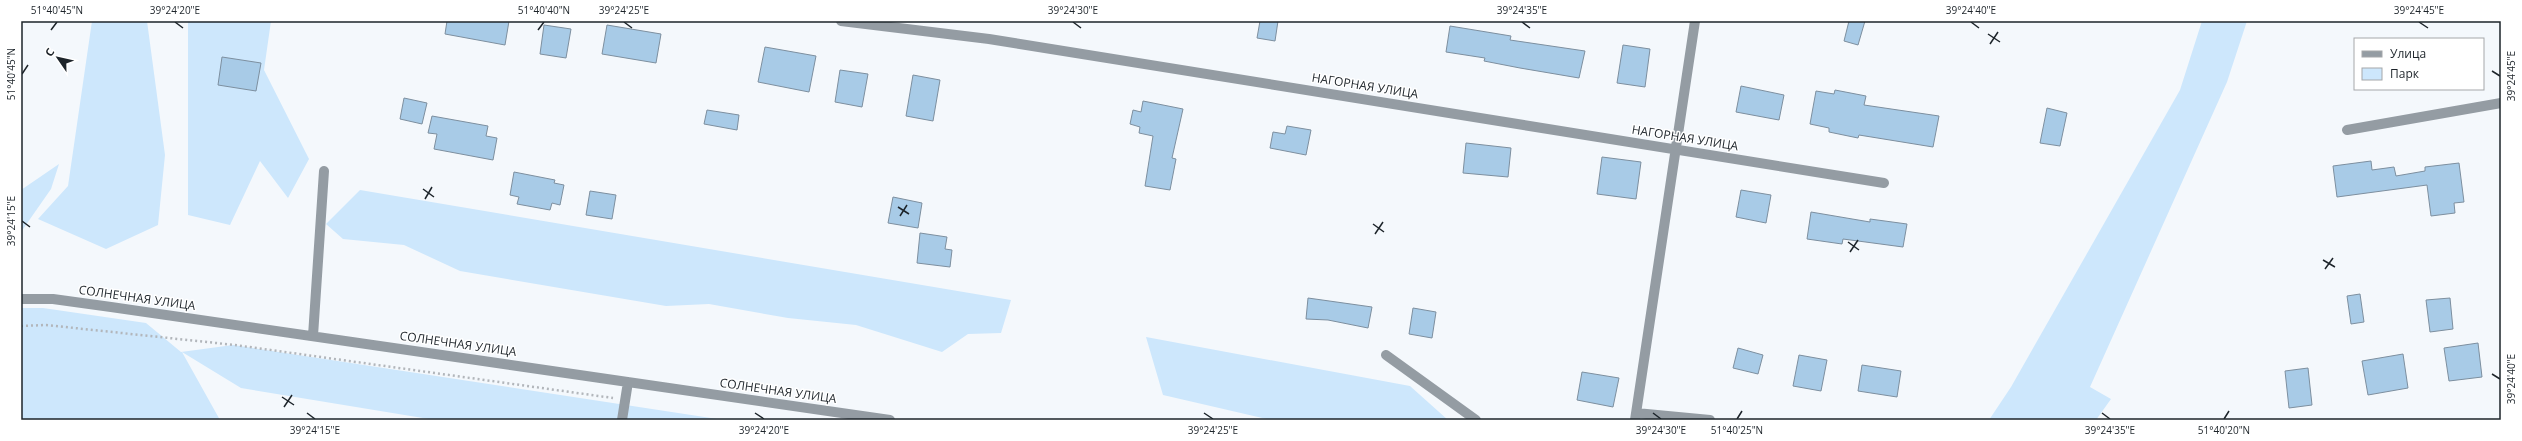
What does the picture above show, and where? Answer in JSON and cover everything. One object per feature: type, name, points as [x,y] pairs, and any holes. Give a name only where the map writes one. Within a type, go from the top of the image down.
[{"type":"street","name":"НАГОРНАЯ УЛИЦА","points":[[841,21],[997,40],[1884,183]]},
{"type":"street","points":[[1695,21],[1635,416],[1710,420]]},
{"type":"street","points":[[2347,130],[2501,103]]},
{"type":"street","points":[[313,336],[324,171]]},
{"type":"street","name":"СОЛНЕЧНАЯ УЛИЦА","points":[[21,299],[53,299],[890,420]]},
{"type":"street","points":[[1386,355],[1476,420]]},
{"type":"street","points":[[622,420],[628,382]]},
{"type":"path","points":[[21,326],[46,325],[235,346],[625,399]]},
{"type":"green space","points":[[92,21],[147,21],[165,155],[158,225],[106,249],[38,219],[68,186]]},
{"type":"green space","points":[[188,21],[271,21],[264,70],[309,159],[288,198],[260,161],[230,225],[188,215]]},
{"type":"green space","points":[[2202,21],[2247,21],[2227,82],[2090,387],[2111,399],[2096,420],[1989,420],[2011,387],[2180,90]]},
{"type":"green space","points":[[59,164],[51,189],[21,232],[21,190]]},
{"type":"green space","points":[[360,190],[1011,300],[1001,333],[968,334],[942,352],[856,325],[788,318],[709,304],[666,306],[460,271],[404,245],[343,239],[326,224]]},
{"type":"green space","points":[[21,308],[43,308],[146,323],[181,352],[233,345],[724,420],[435,420],[241,388],[182,352],[220,420],[21,420]]},
{"type":"green space","points":[[1146,337],[1410,386],[1448,420],[1271,420],[1163,395]]},
{"type":"building","points":[[447,21],[509,21],[505,45],[445,34]]},
{"type":"building","points":[[1260,21],[1278,21],[1275,41],[1257,38]]},
{"type":"building","points":[[1849,21],[1865,21],[1858,45],[1844,41]]},
{"type":"building","points":[[544,25],[571,29],[566,58],[540,54]]},
{"type":"building","points":[[607,25],[661,34],[656,63],[602,54]]},
{"type":"building","points":[[1450,26],[1511,36],[1510,40],[1585,51],[1579,78],[1484,61],[1485,58],[1446,52]]},
{"type":"building","points":[[1623,45],[1650,49],[1645,87],[1617,83]]},
{"type":"building","points":[[765,47],[816,56],[809,92],[758,82]]},
{"type":"building","points":[[222,57],[261,63],[256,91],[218,85]]},
{"type":"building","points":[[840,70],[868,74],[862,107],[835,102]]},
{"type":"building","points":[[913,75],[940,80],[933,121],[906,116]]},
{"type":"building","points":[[1741,86],[1784,95],[1779,120],[1736,112]]},
{"type":"building","points":[[1835,90],[1866,96],[1864,105],[1939,116],[1933,147],[1859,135],[1858,138],[1829,132],[1829,128],[1810,124],[1816,91],[1834,94]]},
{"type":"building","points":[[404,98],[427,103],[422,124],[400,119]]},
{"type":"building","points":[[1143,101],[1183,109],[1172,158],[1176,159],[1170,190],[1145,186],[1153,136],[1139,133],[1140,127],[1130,124],[1133,110],[1141,112]]},
{"type":"building","points":[[2047,108],[2067,113],[2060,146],[2040,143]]},
{"type":"building","points":[[707,110],[739,115],[737,130],[704,124]]},
{"type":"building","points":[[432,116],[488,126],[486,136],[497,138],[493,160],[434,149],[437,134],[428,133]]},
{"type":"building","points":[[1287,126],[1311,130],[1306,155],[1270,148],[1273,132],[1285,134]]},
{"type":"building","points":[[1466,143],[1511,148],[1508,177],[1463,173]]},
{"type":"building","points":[[1602,157],[1641,162],[1636,199],[1597,194]]},
{"type":"building","points":[[2371,161],[2372,170],[2394,167],[2396,176],[2425,171],[2425,167],[2459,163],[2464,202],[2454,203],[2455,213],[2431,216],[2427,185],[2337,197],[2333,166]]},
{"type":"building","points":[[514,172],[555,180],[554,183],[564,185],[560,205],[552,203],[550,210],[517,204],[519,197],[510,195]]},
{"type":"building","points":[[1741,190],[1771,195],[1766,223],[1736,217]]},
{"type":"building","points":[[590,191],[616,195],[612,219],[586,215]]},
{"type":"building","points":[[893,197],[922,203],[918,228],[888,223]]},
{"type":"building","points":[[1811,212],[1870,222],[1870,219],[1907,224],[1903,247],[1843,239],[1842,244],[1807,239]]},
{"type":"building","points":[[920,233],[947,237],[945,249],[952,250],[950,267],[917,263]]},
{"type":"building","points":[[2360,294],[2364,322],[2351,324],[2347,296]]},
{"type":"building","points":[[1308,298],[1372,307],[1368,328],[1328,320],[1306,319]]},
{"type":"building","points":[[2450,298],[2453,329],[2430,332],[2426,300]]},
{"type":"building","points":[[1413,308],[1436,312],[1432,338],[1409,334]]},
{"type":"building","points":[[2478,343],[2482,377],[2449,381],[2444,348]]},
{"type":"building","points":[[1738,348],[1763,355],[1758,374],[1733,368]]},
{"type":"building","points":[[2403,354],[2408,388],[2368,395],[2362,361]]},
{"type":"building","points":[[1799,355],[1827,360],[1821,391],[1793,386]]},
{"type":"building","points":[[1862,365],[1901,371],[1897,397],[1858,391]]},
{"type":"building","points":[[2308,368],[2312,405],[2289,408],[2285,371]]},
{"type":"building","points":[[1582,372],[1619,378],[1613,407],[1577,400]]}]
